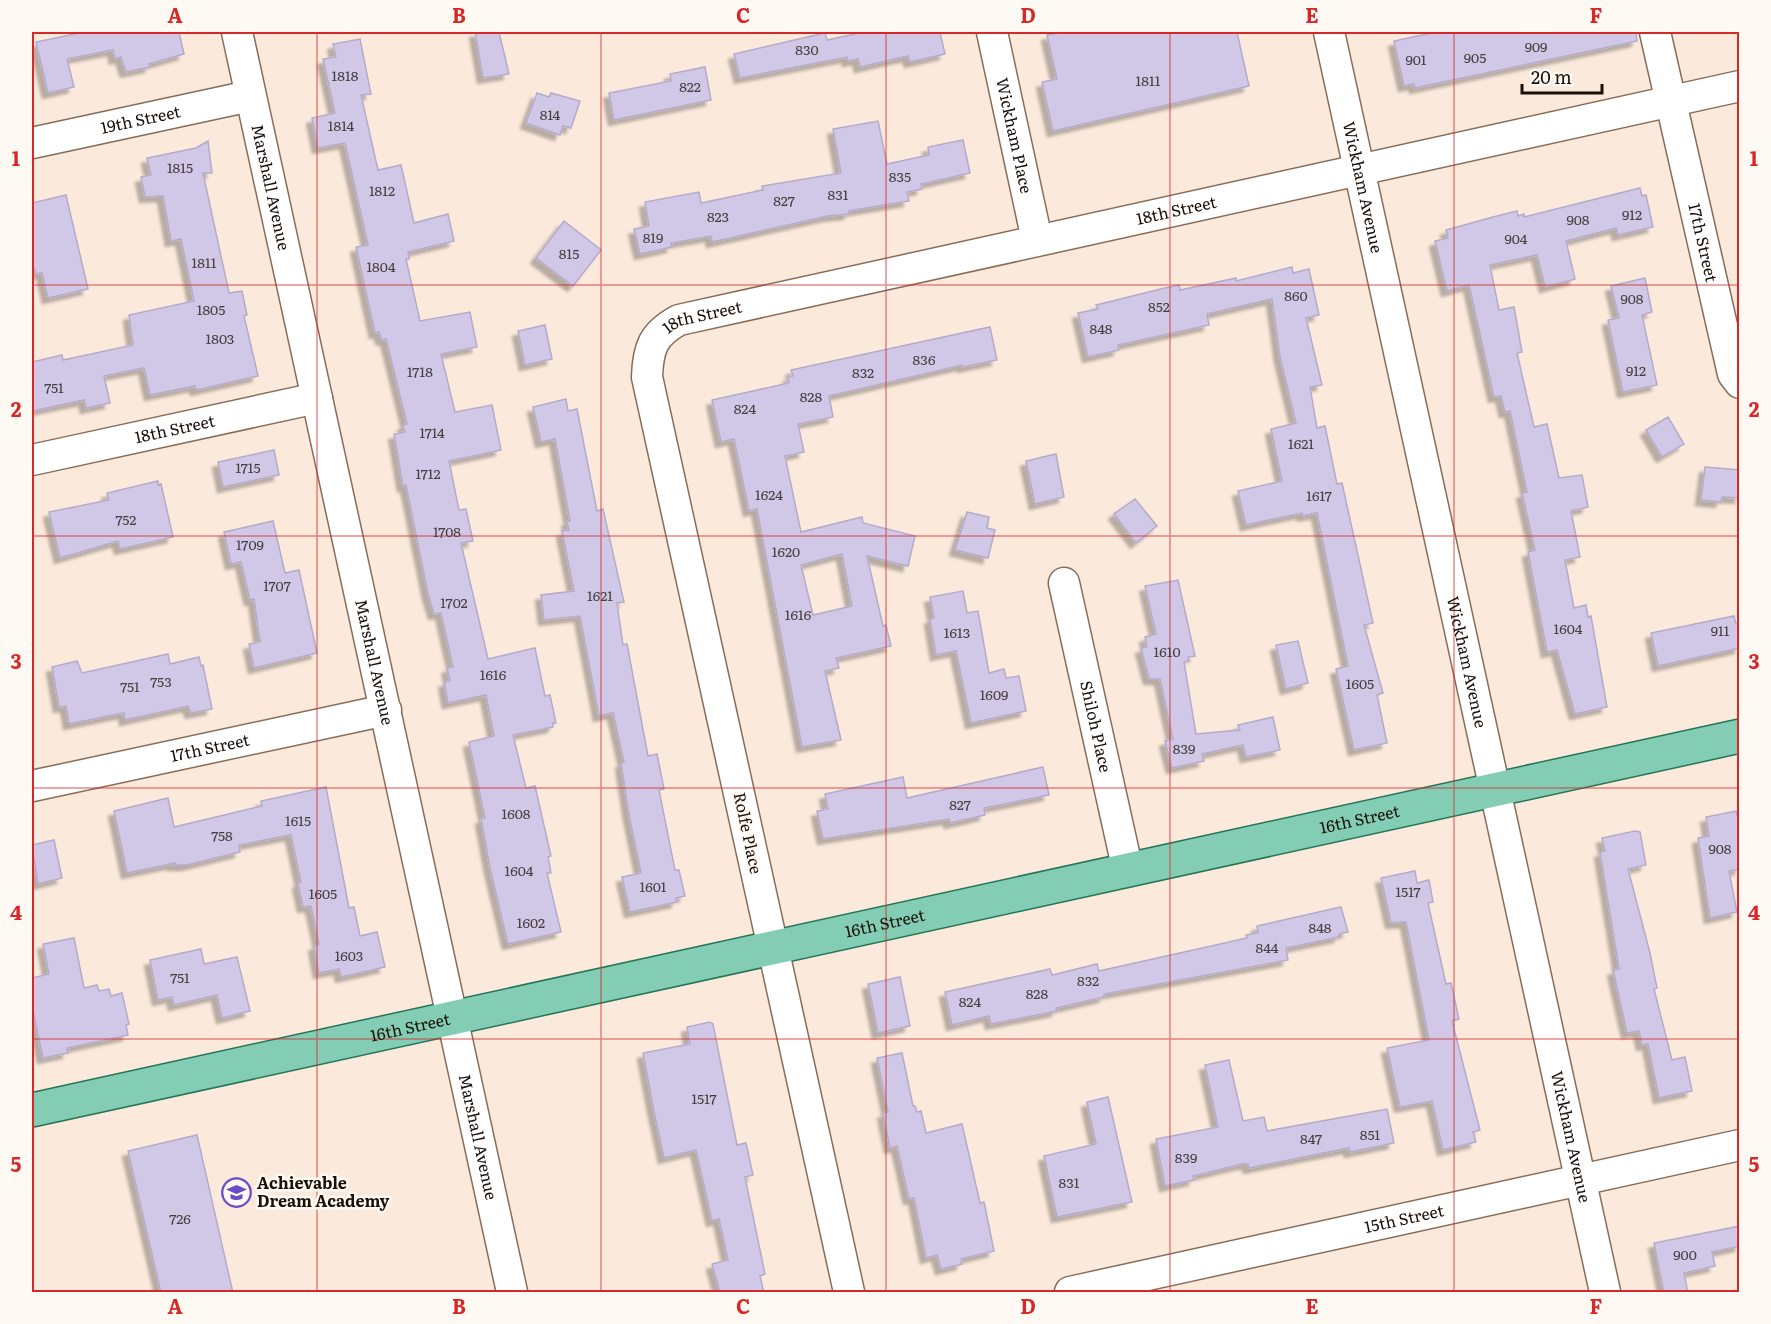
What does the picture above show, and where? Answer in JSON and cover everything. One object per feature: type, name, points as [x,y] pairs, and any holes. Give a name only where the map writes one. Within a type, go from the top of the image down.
[{"type":"main road","name":"16th Street","points":[[32,1110],[1740,736]]},
{"type":"street","name":"Marshall Avenue","points":[[237,32],[512,1293]]},
{"type":"street","name":"Wickham Place","points":[[992,32],[1037,240]]},
{"type":"street","name":"Wickham Avenue","points":[[1329,32],[1605,1293]]},
{"type":"street","points":[[1654,32],[1671,101]]},
{"type":"street","name":"18th Street","points":[[647,372],[647,359],[653,343],[663,329],[679,320],[1740,86]]},
{"type":"street","name":"19th Street","points":[[32,143],[250,96]]},
{"type":"street","name":"17th Street","points":[[1671,101],[1733,374],[1740,383]]},
{"type":"street","name":"Rolfe Place","points":[[647,372],[849,1293]]},
{"type":"street","name":"18th Street","points":[[32,460],[317,398]]},
{"type":"street","name":"Shiloh Place","points":[[1064,583],[1128,871]]},
{"type":"street","name":"17th Street","points":[[32,786],[386,710]]},
{"type":"street","name":"15th Street","points":[[1070,1293],[1740,1144]]},
{"type":"building","points":[[84,32],[179,32],[184,54],[149,64],[150,67],[126,72],[121,57],[115,59],[113,50],[67,59],[74,87],[48,93],[36,42]]},
{"type":"building","points":[[475,32],[499,32],[509,74],[483,78]]},
{"type":"building","points":[[864,32],[940,32],[945,54],[910,62],[908,56],[860,67],[858,59],[848,61],[847,57],[740,78],[734,54],[825,33],[827,40]]},
{"type":"building","points":[[1064,32],[1237,32],[1249,86],[1053,131],[1042,82],[1057,79],[1047,35]]},
{"type":"building","points":[[1436,32],[1636,32],[1637,41],[1415,88],[1414,84],[1404,86],[1394,41]]},
{"type":"building","points":[[360,39],[371,94],[361,95],[378,170],[401,165],[414,223],[448,214],[454,241],[408,252],[409,259],[406,259],[420,321],[470,312],[477,347],[441,354],[455,412],[492,405],[501,450],[449,461],[459,510],[466,509],[473,541],[461,543],[488,659],[535,648],[545,696],[550,695],[556,723],[553,723],[553,727],[513,735],[526,788],[535,786],[551,856],[548,857],[551,873],[547,873],[561,932],[508,944],[490,868],[481,819],[485,818],[469,742],[494,736],[486,695],[448,703],[444,682],[450,681],[447,668],[453,667],[441,613],[434,614],[428,594],[406,485],[403,486],[394,434],[405,432],[403,425],[407,424],[386,339],[382,340],[379,332],[375,333],[356,247],[368,245],[345,143],[318,148],[312,118],[335,113],[323,59],[336,57],[333,44]]},
{"type":"building","points":[[705,67],[711,100],[614,120],[609,93],[671,81],[670,74]]},
{"type":"building","points":[[537,93],[549,97],[551,93],[580,101],[571,128],[563,126],[560,135],[526,123]]},
{"type":"building","points":[[878,121],[887,164],[929,155],[928,147],[963,140],[970,173],[921,184],[922,189],[907,192],[909,201],[849,211],[849,214],[828,216],[712,242],[711,236],[671,243],[672,247],[640,254],[634,229],[649,226],[645,202],[699,192],[701,203],[763,190],[762,186],[841,173],[833,129]]},
{"type":"building","points":[[208,141],[212,173],[203,173],[229,293],[242,291],[247,315],[244,316],[258,376],[196,390],[195,386],[150,395],[144,368],[104,376],[110,403],[86,408],[84,400],[32,411],[32,362],[62,355],[63,360],[133,345],[129,315],[194,301],[181,239],[171,241],[163,196],[145,197],[141,177],[151,175],[147,158],[196,148]]},
{"type":"building","points":[[1640,188],[1642,196],[1646,195],[1653,227],[1618,235],[1616,228],[1566,241],[1575,279],[1545,287],[1537,255],[1490,265],[1499,310],[1514,307],[1522,352],[1517,353],[1534,427],[1547,424],[1559,478],[1582,475],[1588,507],[1571,511],[1580,557],[1565,560],[1574,608],[1586,605],[1588,617],[1591,616],[1607,707],[1575,714],[1557,650],[1547,652],[1528,552],[1535,550],[1522,493],[1527,492],[1510,411],[1505,412],[1501,396],[1494,397],[1469,285],[1447,291],[1435,241],[1448,238],[1446,230],[1493,217],[1517,211],[1518,216],[1524,214],[1524,217]]},
{"type":"building","points":[[66,195],[88,289],[48,298],[42,273],[36,274],[34,267],[32,268],[32,203]]},
{"type":"building","points":[[564,221],[601,250],[573,286],[536,258]]},
{"type":"building","points":[[1292,267],[1293,273],[1309,269],[1319,315],[1306,318],[1322,385],[1310,387],[1317,428],[1325,426],[1337,484],[1342,483],[1373,623],[1364,625],[1383,693],[1377,695],[1387,743],[1354,750],[1336,669],[1348,666],[1317,513],[1303,516],[1302,513],[1246,525],[1238,491],[1282,481],[1271,429],[1296,423],[1280,357],[1272,299],[1207,314],[1209,325],[1118,345],[1119,350],[1088,357],[1078,313],[1098,309],[1096,305],[1165,288],[1179,285],[1180,290],[1236,278],[1236,281]]},
{"type":"building","points":[[1645,278],[1652,312],[1642,315],[1657,385],[1623,392],[1608,320],[1619,318],[1611,286]]},
{"type":"building","points":[[545,325],[552,359],[525,365],[518,331]]},
{"type":"building","points":[[990,327],[997,360],[963,367],[962,365],[829,396],[833,417],[798,424],[804,452],[785,456],[801,532],[862,517],[863,523],[915,536],[908,566],[867,556],[883,626],[886,625],[891,646],[836,658],[839,668],[825,671],[841,740],[802,747],[757,509],[749,511],[734,439],[721,442],[712,400],[789,383],[788,377],[793,376],[791,370]],"holes":[[[842,554],[852,606],[813,615],[801,565]]]},
{"type":"building","points":[[566,399],[568,411],[577,409],[597,511],[603,509],[624,602],[617,603],[623,645],[627,644],[648,756],[657,754],[664,789],[659,790],[675,870],[679,870],[685,896],[676,898],[677,902],[630,912],[622,877],[641,873],[621,763],[624,762],[613,713],[599,716],[580,616],[544,620],[541,595],[574,591],[562,531],[569,530],[567,521],[570,521],[555,439],[541,442],[533,407]]},
{"type":"building","points":[[1668,417],[1684,444],[1662,457],[1646,430]]},
{"type":"building","points":[[274,450],[279,475],[223,487],[218,462]]},
{"type":"building","points":[[1056,454],[1064,497],[1035,504],[1026,461]]},
{"type":"building","points":[[1705,467],[1740,470],[1740,498],[1722,497],[1721,502],[1701,500]]},
{"type":"building","points":[[158,481],[158,485],[161,484],[173,537],[120,549],[118,541],[60,558],[49,512],[109,500],[107,493]]},
{"type":"building","points":[[1135,499],[1157,526],[1136,543],[1114,514]]},
{"type":"building","points":[[967,512],[989,517],[987,528],[995,530],[988,558],[955,550]]},
{"type":"building","points":[[273,521],[285,573],[299,570],[317,653],[254,668],[249,644],[260,642],[254,599],[250,600],[241,562],[231,564],[224,532]]},
{"type":"building","points":[[1178,580],[1195,656],[1188,657],[1189,661],[1184,662],[1196,734],[1240,730],[1238,725],[1273,717],[1280,750],[1246,757],[1243,745],[1202,754],[1204,761],[1172,768],[1165,741],[1173,739],[1160,679],[1149,679],[1141,648],[1147,647],[1145,637],[1156,634],[1145,586]]},
{"type":"building","points":[[963,591],[967,613],[978,611],[989,673],[1004,669],[1006,678],[1019,676],[1026,711],[971,723],[956,651],[936,655],[930,619],[934,618],[930,597]]},
{"type":"building","points":[[1734,616],[1736,624],[1740,623],[1740,648],[1658,666],[1651,633]]},
{"type":"building","points":[[1298,641],[1308,683],[1286,689],[1276,645]]},
{"type":"building","points":[[168,654],[170,664],[199,657],[201,666],[203,665],[212,709],[191,713],[188,706],[125,720],[124,713],[69,724],[66,706],[59,707],[52,667],[77,661],[82,673]]},
{"type":"building","points":[[1043,767],[1049,795],[984,808],[985,815],[950,823],[949,819],[823,839],[817,811],[828,809],[825,794],[903,777],[907,798]]},
{"type":"building","points":[[326,787],[349,908],[354,907],[360,936],[377,932],[385,967],[341,977],[339,969],[319,973],[314,946],[319,944],[311,906],[303,907],[298,883],[301,882],[291,835],[239,845],[240,852],[187,865],[173,865],[175,863],[127,873],[114,811],[168,798],[174,827],[262,806],[261,801]]},
{"type":"building","points":[[1736,811],[1740,824],[1740,869],[1729,871],[1737,912],[1710,918],[1698,838],[1709,836],[1706,817]]},
{"type":"building","points":[[1640,832],[1646,865],[1628,869],[1650,953],[1657,988],[1654,989],[1672,1060],[1685,1057],[1692,1091],[1659,1098],[1648,1044],[1642,1045],[1639,1031],[1627,1033],[1613,970],[1619,969],[1600,852],[1605,851],[1602,838]]},
{"type":"building","points":[[54,840],[62,878],[38,884],[32,845]]},
{"type":"building","points":[[1415,871],[1417,883],[1429,880],[1433,902],[1428,903],[1446,984],[1451,983],[1459,1019],[1452,1021],[1480,1130],[1473,1132],[1476,1142],[1443,1150],[1432,1101],[1400,1107],[1387,1048],[1429,1040],[1406,922],[1391,923],[1381,878]]},
{"type":"building","points":[[1341,907],[1348,932],[1339,934],[1339,937],[1286,948],[1288,960],[1104,994],[1104,997],[1056,1008],[1057,1011],[991,1024],[989,1016],[952,1025],[945,992],[1050,969],[1052,975],[1097,964],[1099,971],[1247,938],[1246,935],[1258,933],[1257,926]]},
{"type":"building","points":[[74,938],[84,988],[97,985],[99,991],[109,989],[111,996],[122,993],[129,1024],[126,1025],[128,1035],[67,1048],[68,1053],[43,1058],[32,1006],[32,978],[49,974],[43,944]]},
{"type":"building","points":[[201,949],[204,964],[237,957],[250,1011],[222,1018],[217,995],[174,1005],[172,997],[158,1000],[150,960]]},
{"type":"building","points":[[900,977],[910,1026],[878,1033],[868,984]]},
{"type":"building","points":[[710,1022],[713,1024],[737,1145],[746,1143],[753,1175],[745,1177],[765,1274],[760,1276],[764,1293],[720,1293],[712,1264],[728,1260],[719,1219],[712,1221],[696,1150],[664,1158],[654,1112],[643,1053],[690,1044],[687,1027]]},
{"type":"building","points":[[902,1053],[913,1106],[917,1112],[921,1111],[926,1133],[962,1124],[980,1203],[984,1202],[994,1251],[961,1259],[962,1264],[941,1269],[937,1255],[926,1258],[914,1198],[909,1199],[897,1146],[890,1148],[883,1113],[888,1112],[877,1058]]},
{"type":"building","points":[[1229,1060],[1243,1121],[1264,1117],[1267,1131],[1387,1109],[1394,1143],[1350,1152],[1349,1148],[1249,1168],[1248,1164],[1242,1164],[1193,1176],[1194,1180],[1165,1186],[1156,1139],[1218,1127],[1205,1065]]},
{"type":"building","points":[[1108,1097],[1132,1202],[1057,1217],[1044,1156],[1096,1144],[1087,1102]]},
{"type":"building","points":[[197,1135],[233,1293],[161,1293],[128,1151]]},
{"type":"building","points":[[1740,1226],[1740,1246],[1712,1252],[1715,1266],[1684,1273],[1688,1293],[1664,1293],[1654,1243]]},
{"type":"place","name":"Achievable Dream Academy","points":[[236,1192]]}]
